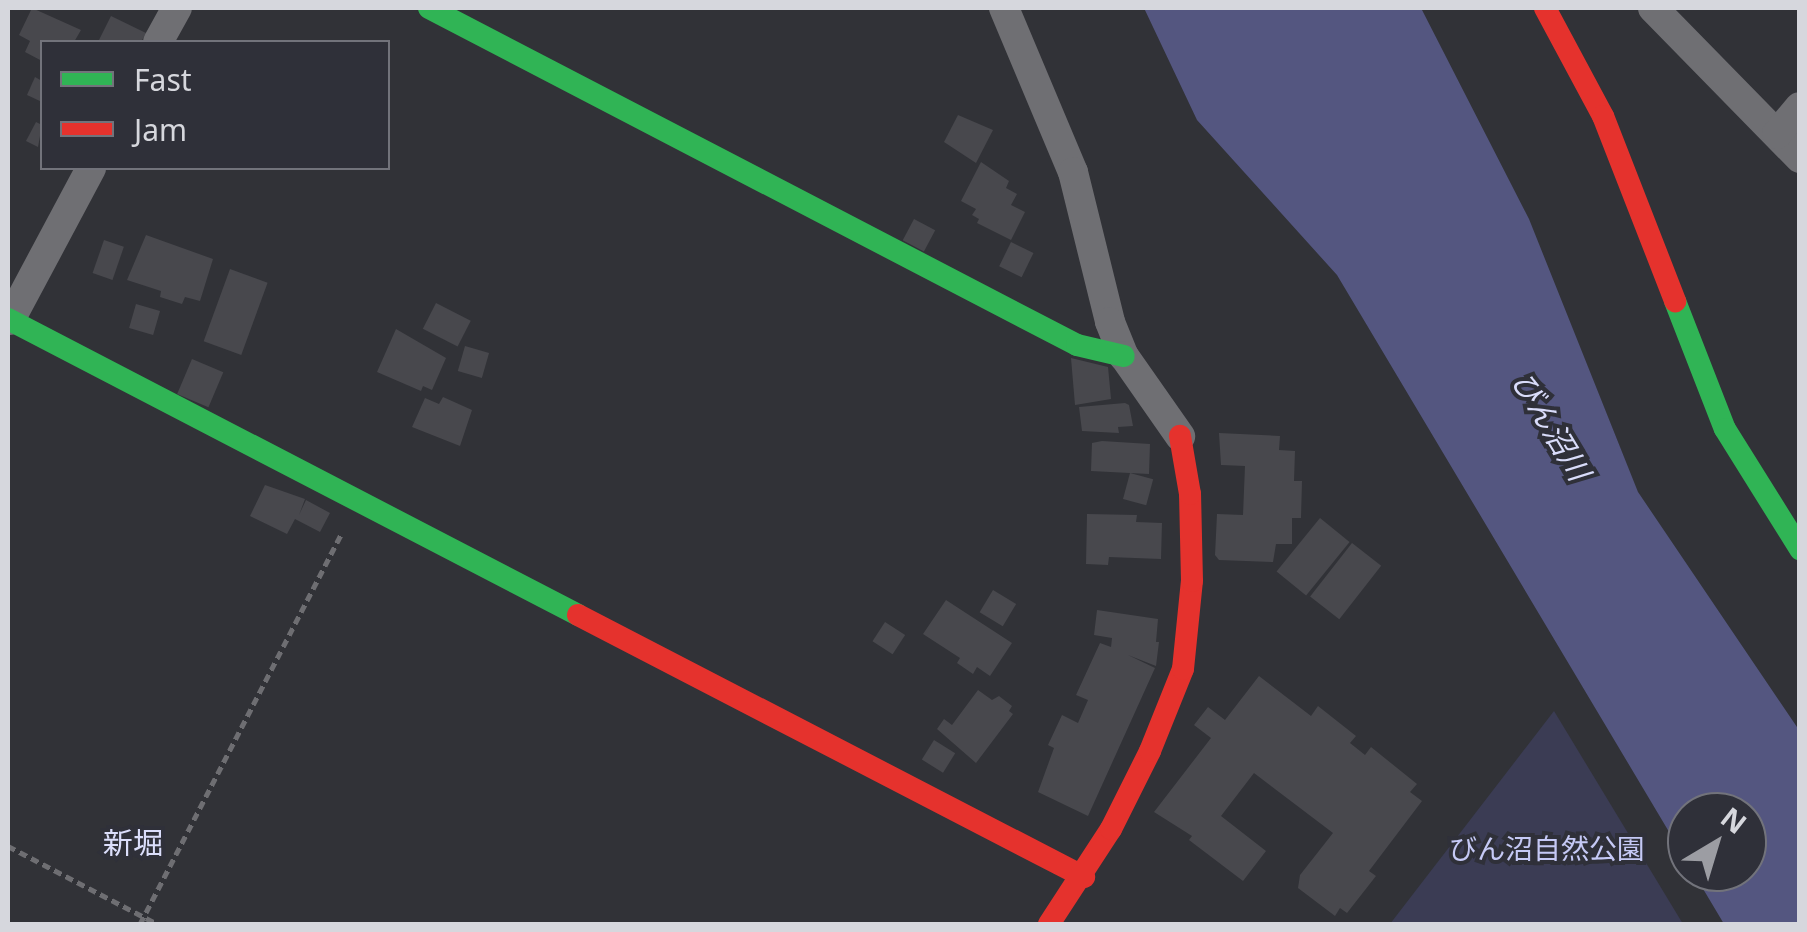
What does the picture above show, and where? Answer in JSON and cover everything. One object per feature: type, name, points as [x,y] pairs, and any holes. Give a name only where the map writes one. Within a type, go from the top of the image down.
[{"type":"street","points":[[159,40],[176,8]]},
{"type":"street","points":[[429,8],[1078,345],[1124,356]]},
{"type":"street","points":[[1004,8],[1052,112],[1073,172],[1100,291],[1124,356],[1180,436],[1190,494],[1191,624],[1183,668],[1138,777],[1084,876],[1049,924]]},
{"type":"street","points":[[1545,8],[1603,116],[1724,429],[1800,549]]},
{"type":"street","points":[[1652,8],[1800,158]]},
{"type":"street","points":[[1778,134],[1800,107]]},
{"type":"street","points":[[90,170],[9,320],[1084,876]]},
{"type":"path","points":[[142,921],[357,503]]},
{"type":"path","points":[[8,846],[142,921],[157,924]]},
{"type":"green space","name":"びん沼自然公園","points":[[1554,711],[1683,924],[1390,924]]},
{"type":"water","name":"びん沼川","points":[[1144,8],[1421,8],[1529,219],[1638,492],[1799,730],[1799,924],[1724,924],[1705,892],[1767,892],[1767,792],[1667,792],[1667,828],[1337,275],[1197,120]]},
{"type":"building","points":[[32,8],[81,30],[75,40],[40,40],[40,60],[25,52],[30,41],[19,35]]},
{"type":"building","points":[[111,16],[146,33],[142,40],[99,40]]},
{"type":"building","points":[[35,77],[40,80],[40,101],[27,95]]},
{"type":"building","points":[[958,115],[993,130],[976,163],[944,142]]},
{"type":"building","points":[[36,122],[40,124],[38,147],[26,141]]},
{"type":"building","points":[[981,162],[1009,181],[1006,188],[1017,194],[1011,205],[1025,212],[1011,240],[977,223],[979,219],[972,215],[976,209],[961,201]]},
{"type":"building","points":[[914,219],[935,230],[924,251],[903,240]]},
{"type":"building","points":[[146,235],[213,259],[200,301],[185,297],[182,304],[160,297],[161,291],[127,280]]},
{"type":"building","points":[[104,240],[124,247],[112,280],[93,273]]},
{"type":"building","points":[[1011,242],[1033,253],[1022,277],[999,266]]},
{"type":"building","points":[[230,269],[268,283],[241,355],[204,341]]},
{"type":"building","points":[[436,303],[471,321],[458,347],[423,329]]},
{"type":"building","points":[[136,304],[160,311],[153,335],[129,328]]},
{"type":"building","points":[[396,329],[446,358],[432,390],[423,386],[421,391],[377,372]]},
{"type":"building","points":[[465,346],[489,353],[482,378],[458,371]]},
{"type":"building","points":[[1071,358],[1108,367],[1111,399],[1075,405]]},
{"type":"building","points":[[192,359],[223,372],[208,407],[177,394]]},
{"type":"building","points":[[443,397],[472,410],[460,446],[412,427],[425,398],[439,404]]},
{"type":"building","points":[[1129,405],[1133,426],[1118,427],[1119,433],[1082,431],[1079,407]]},
{"type":"building","points":[[1219,433],[1280,436],[1279,450],[1295,451],[1294,481],[1302,481],[1301,518],[1292,518],[1292,544],[1276,544],[1273,562],[1219,560],[1215,555],[1217,514],[1243,515],[1245,466],[1221,465]]},
{"type":"building","points":[[1092,443],[1150,444],[1149,474],[1091,471]]},
{"type":"building","points":[[1130,473],[1153,479],[1146,505],[1123,499]]},
{"type":"building","points":[[265,485],[305,499],[299,515],[306,500],[330,513],[320,532],[295,519],[287,534],[250,516]]},
{"type":"building","points":[[1087,514],[1137,515],[1136,522],[1162,523],[1161,559],[1109,557],[1108,565],[1086,564]]},
{"type":"building","points":[[1320,518],[1350,542],[1306,596],[1277,572]]},
{"type":"building","points":[[1352,543],[1381,566],[1339,619],[1310,597]]},
{"type":"building","points":[[993,590],[1016,604],[1003,626],[980,612]]},
{"type":"building","points":[[946,600],[1012,643],[990,676],[977,667],[973,674],[957,663],[960,658],[923,634]]},
{"type":"building","points":[[1097,610],[1158,619],[1159,642],[1156,666],[1128,655],[1155,668],[1088,816],[1038,792],[1054,748],[1048,745],[1062,715],[1078,723],[1088,700],[1076,695],[1100,643],[1111,647],[1112,638],[1094,635]]},
{"type":"building","points":[[885,622],[905,635],[893,654],[872,641]]},
{"type":"building","points":[[1259,676],[1311,716],[1318,706],[1356,736],[1350,743],[1365,755],[1371,747],[1417,784],[1410,792],[1422,801],[1369,871],[1376,876],[1347,913],[1340,908],[1335,916],[1298,888],[1300,875],[1333,833],[1254,773],[1221,816],[1266,851],[1243,881],[1189,840],[1192,836],[1154,812],[1211,738],[1194,725],[1208,707],[1225,720]]},
{"type":"building","points":[[978,690],[992,700],[999,696],[1012,706],[1009,711],[1013,714],[976,763],[937,729],[944,719],[952,725]]},
{"type":"building","points":[[934,740],[955,753],[943,773],[922,760]]},
{"type":"traffic: fast","points":[[429,8],[1077,345],[1124,356]]},
{"type":"traffic: fast","points":[[1675,301],[1725,429],[1800,549]]},
{"type":"traffic: fast","points":[[8,319],[578,615]]},
{"type":"traffic: jam","points":[[1545,8],[1603,116],[1675,301]]},
{"type":"traffic: jam","points":[[1049,924],[1111,829],[1150,751],[1183,669],[1192,581],[1190,494],[1180,436]]},
{"type":"traffic: jam","points":[[578,615],[1084,877]]},
{"type":"district","name":"新堀","points":[[133,843]]}]
